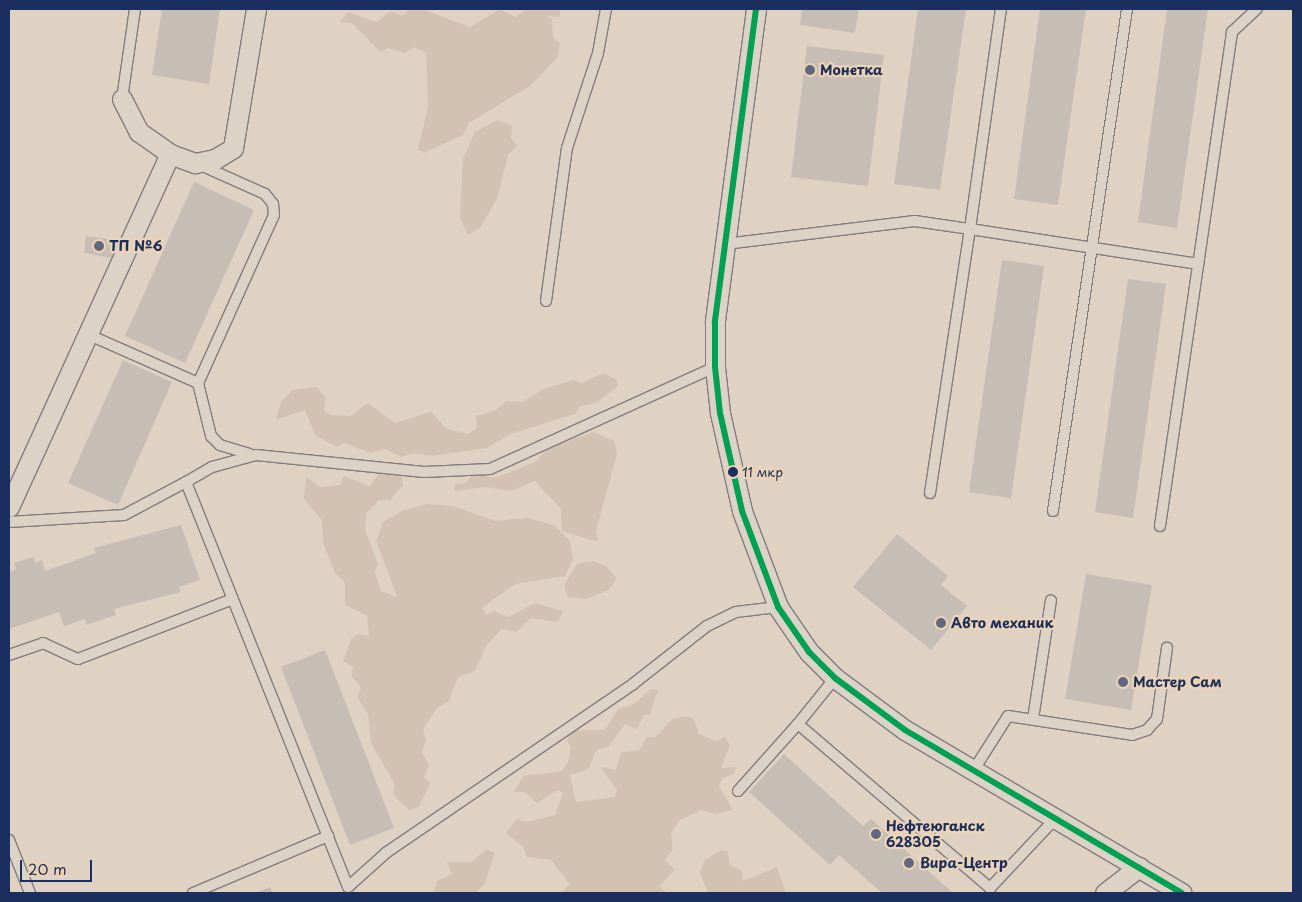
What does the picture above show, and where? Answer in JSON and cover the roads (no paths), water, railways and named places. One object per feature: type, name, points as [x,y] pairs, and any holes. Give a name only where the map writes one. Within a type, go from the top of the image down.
[{"type":"street","points":[[122,99],[139,132],[170,154],[195,163],[215,159],[233,148],[256,9]]},
{"type":"street","points":[[756,9],[715,322],[716,367],[742,511],[778,607],[809,652],[835,678],[905,730],[1182,893]]},
{"type":"street","points":[[9,507],[170,154]]},
{"type":"street","points":[[1105,893],[1138,867]]},
{"type":"lane","points":[[122,99],[135,9]]},
{"type":"lane","points":[[546,301],[567,148],[598,53],[606,9]]},
{"type":"lane","points":[[930,493],[1001,9]]},
{"type":"lane","points":[[1053,511],[1127,9]]},
{"type":"lane","points":[[1160,526],[1232,32],[1257,9]]},
{"type":"lane","points":[[195,163],[265,194],[274,215],[198,383],[211,436],[232,450],[256,455],[424,472],[490,470],[716,367]]},
{"type":"lane","points":[[725,244],[915,221],[1198,264]]},
{"type":"lane","points":[[87,334],[198,383]]},
{"type":"lane","points":[[9,522],[124,515],[212,467],[256,455]]},
{"type":"lane","points":[[186,482],[328,836],[347,890],[387,852],[633,684],[707,626],[736,612],[778,607]]},
{"type":"lane","points":[[9,655],[43,643],[78,659],[233,599]]},
{"type":"lane","points":[[1033,719],[1051,600]]},
{"type":"lane","points":[[973,771],[1008,716],[1132,735],[1147,730],[1157,719],[1167,648]]},
{"type":"lane","points":[[738,791],[798,724],[835,678]]},
{"type":"lane","points":[[798,724],[990,888],[1055,819]]},
{"type":"lane","points":[[193,893],[328,836]]},
{"type":"lane","points":[[9,840],[30,893]]},
{"type":"place","name":"Монетка","points":[[810,70]]},
{"type":"place","name":"ТП №6","points":[[99,246]]},
{"type":"place","name":"11 мкр","points":[[733,472]]},
{"type":"place","name":"Авто механик","points":[[941,623]]},
{"type":"place","name":"Мастер Сам","points":[[1123,682]]},
{"type":"place","name":"Нефтеюганск 628305","points":[[876,834]]},
{"type":"place","name":"Вира-Центр","points":[[909,863]]}]
